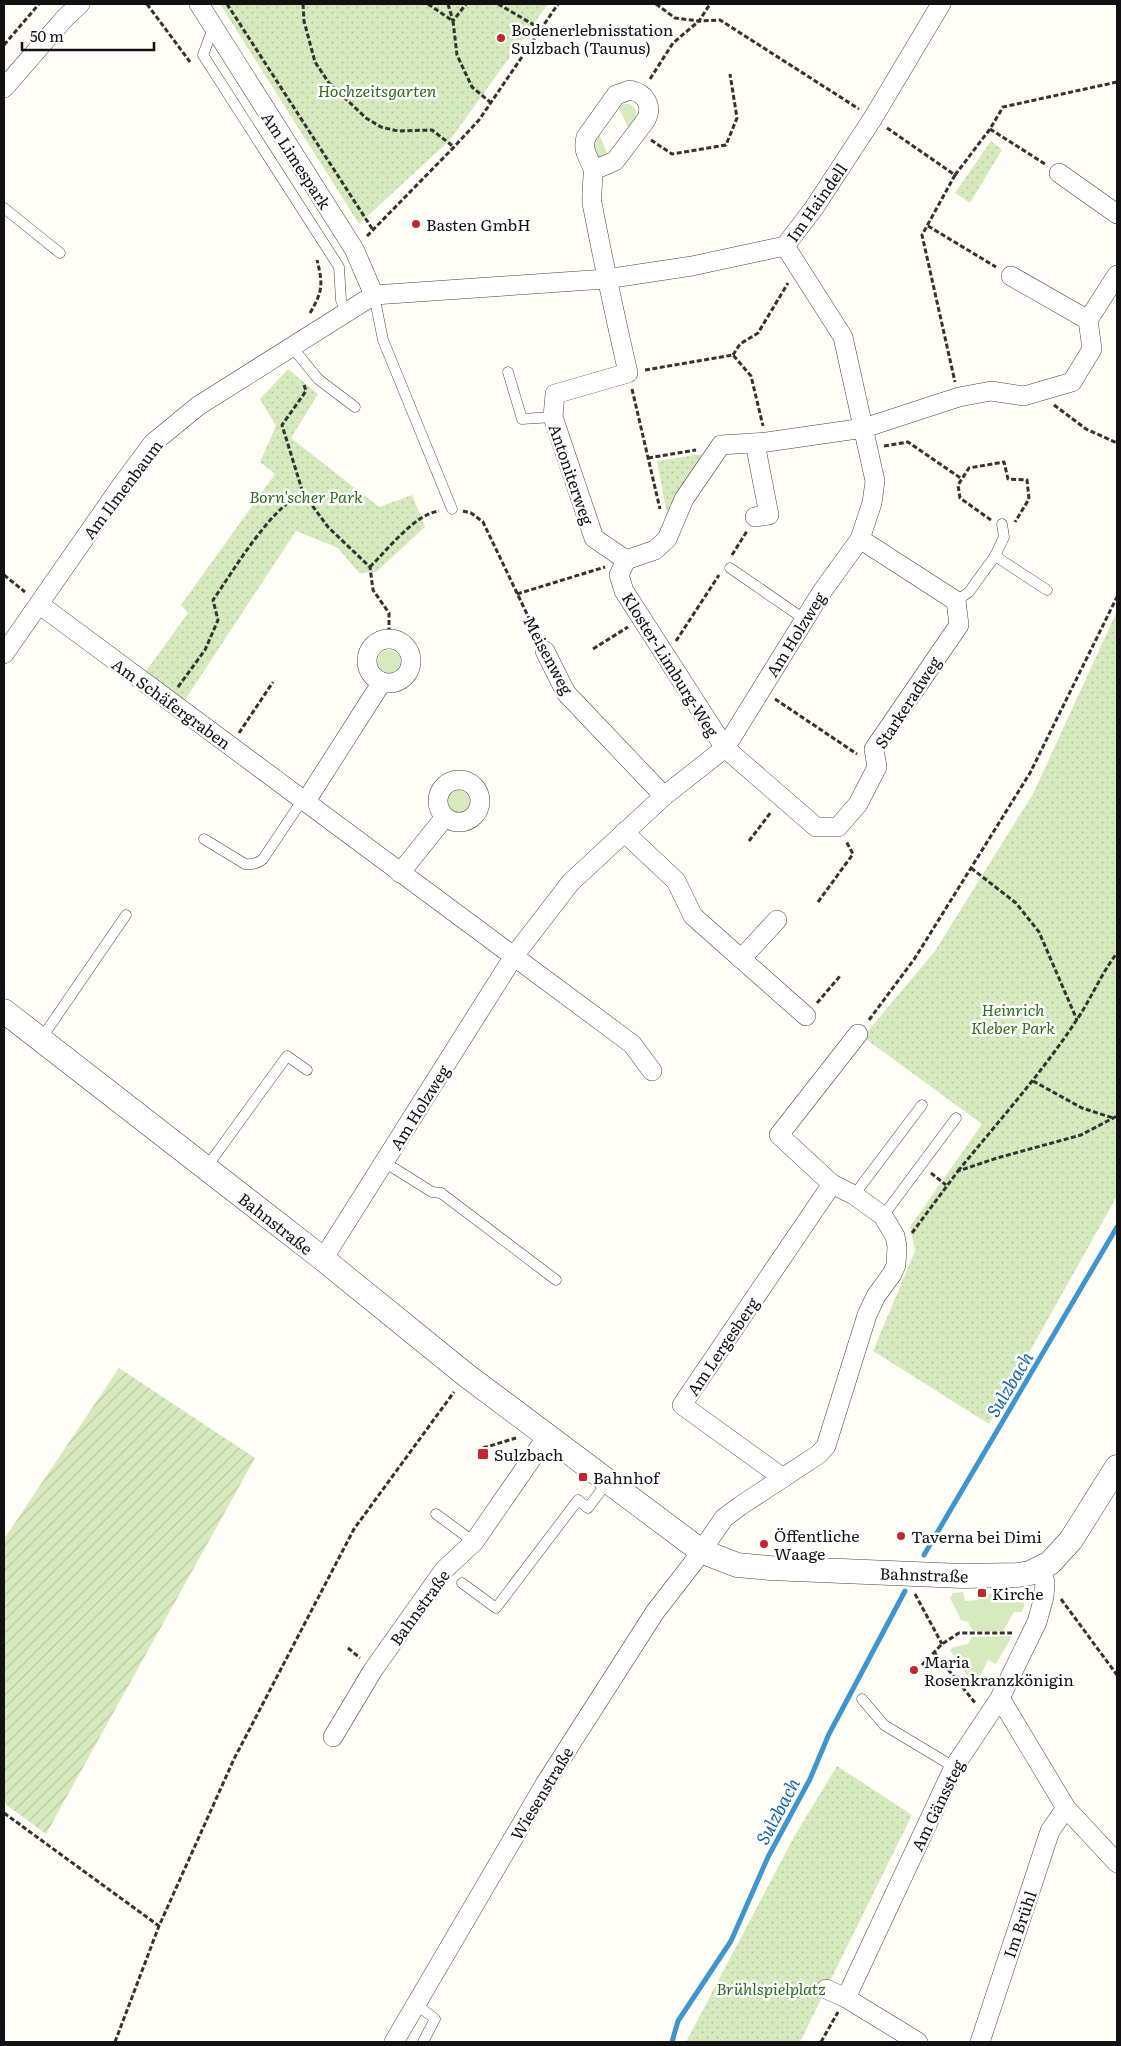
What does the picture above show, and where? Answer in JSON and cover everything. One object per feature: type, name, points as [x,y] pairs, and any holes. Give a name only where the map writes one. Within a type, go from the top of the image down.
[{"type":"street","points":[[4,88],[70,8],[80,4]]},
{"type":"street","name":"Am Limespark","points":[[193,4],[213,28]]},
{"type":"street","name":"Am Limespark","points":[[199,4],[354,249],[374,296]]},
{"type":"street","name":"Im Haindell","points":[[374,296],[606,279],[692,266],[785,246],[814,208],[868,126],[941,4]]},
{"type":"street","points":[[594,170],[615,161],[637,132],[649,112],[648,104],[641,93],[624,90],[616,95],[586,137],[585,150],[590,165],[594,170],[591,196],[606,279],[628,372]]},
{"type":"street","points":[[1059,173],[1117,214]]},
{"type":"street","name":"Am Holzweg","points":[[323,1259],[514,956],[571,882],[664,796],[725,748],[804,619],[860,539],[872,503],[875,480],[843,337],[785,246]]},
{"type":"street","points":[[626,560],[655,550],[667,539],[684,499],[721,445],[761,443],[864,428],[959,397],[991,390],[1024,396],[1072,382],[1092,349],[1088,320],[1117,275]]},
{"type":"street","points":[[1011,276],[1088,320]]},
{"type":"street","name":"Am Ilmenbaum","points":[[4,654],[153,443],[198,406],[374,296]]},
{"type":"street","name":"Antoniterweg","points":[[626,560],[594,538],[553,417],[555,394],[628,372]]},
{"type":"street","points":[[755,517],[769,515],[761,443]]},
{"type":"street","points":[[860,539],[956,601]]},
{"type":"street","name":"Kloster-Limburg-Weg","points":[[626,560],[619,575],[624,591],[725,748]]},
{"type":"street","name":"Starkeradweg","points":[[838,828],[858,804],[877,767],[874,749],[959,625],[956,601]]},
{"type":"street","name":"Am Schäfergraben","points":[[39,604],[514,956]]},
{"type":"street","points":[[389,639],[405,646],[411,659],[410,666],[403,679],[389,684],[370,674],[367,660],[372,647],[378,642],[389,639]]},
{"type":"street","name":"Meisenweg","points":[[545,651],[566,693],[664,796]]},
{"type":"street","points":[[304,800],[382,682]]},
{"type":"street","points":[[725,748],[816,827],[838,828]]},
{"type":"street","points":[[400,873],[445,817]]},
{"type":"street","points":[[624,832],[676,881],[693,916],[806,1016]]},
{"type":"street","points":[[741,959],[777,920]]},
{"type":"street","points":[[514,956],[632,1044],[652,1071]]},
{"type":"street","name":"Bahnstraße","points":[[4,1011],[323,1259],[466,1375],[546,1433],[701,1551],[737,1565],[1003,1576],[1024,1574],[1040,1569]]},
{"type":"street","points":[[701,1551],[724,1518],[819,1454],[826,1446],[867,1315],[876,1296],[892,1274],[896,1265],[897,1246],[895,1236],[883,1216],[854,1195],[832,1184],[779,1135],[858,1034]]},
{"type":"street","name":"Am Lergesberg","points":[[783,1478],[682,1405],[832,1184]]},
{"type":"street","name":"Bahnstraße","points":[[334,1737],[374,1670],[444,1570],[474,1542],[546,1433]]},
{"type":"street","points":[[1040,1569],[1058,1555],[1071,1540],[1117,1467]]},
{"type":"street","name":"Wiesenstraße","points":[[394,2042],[545,1784],[655,1612],[701,1551]]},
{"type":"street","name":"Am Gänssteg","points":[[846,1998],[954,1767],[1000,1698],[1037,1622],[1044,1597],[1045,1582],[1040,1569]]},
{"type":"street","points":[[1000,1698],[1066,1808],[1117,1862]]},
{"type":"street","name":"Im Brühl","points":[[980,2042],[1050,1831],[1066,1808]]},
{"type":"street","points":[[826,1989],[846,1998],[918,2042]]},
{"type":"lane","points":[[213,28],[203,55],[339,267],[341,300],[346,314]]},
{"type":"lane","points":[[4,208],[60,253]]},
{"type":"lane","points":[[374,296],[383,340],[452,509]]},
{"type":"lane","points":[[300,343],[318,379],[355,406]]},
{"type":"lane","points":[[508,372],[522,419],[553,417]]},
{"type":"lane","points":[[956,601],[969,592],[995,556],[1004,538],[1002,524]]},
{"type":"lane","points":[[995,556],[1047,590]]},
{"type":"lane","points":[[728,565],[804,619]]},
{"type":"lane","points":[[204,839],[245,864],[252,865],[258,863],[263,859],[304,800]]},
{"type":"lane","points":[[41,1040],[126,914]]},
{"type":"lane","points":[[206,1168],[288,1056],[307,1070]]},
{"type":"lane","points":[[854,1195],[922,1105]]},
{"type":"lane","points":[[883,1216],[956,1118]]},
{"type":"lane","points":[[384,1162],[432,1192],[441,1193],[556,1280]]},
{"type":"lane","points":[[462,1583],[496,1608],[578,1500],[588,1508],[608,1482]]},
{"type":"lane","points":[[436,1514],[474,1542]]},
{"type":"lane","points":[[862,1699],[884,1725],[954,1767]]},
{"type":"lane","points":[[416,2004],[435,2018],[422,2042]]},
{"type":"path","points":[[4,45],[40,4]]},
{"type":"path","points":[[147,4],[192,64]]},
{"type":"path","points":[[227,4],[373,230]]},
{"type":"path","points":[[303,4],[304,21],[315,62],[330,83],[366,118],[381,127],[398,131],[432,130],[454,147]]},
{"type":"path","points":[[428,4],[452,21]]},
{"type":"path","points":[[448,4],[457,55],[472,87],[490,102]]},
{"type":"path","points":[[452,21],[466,4]]},
{"type":"path","points":[[498,4],[541,29]]},
{"type":"path","points":[[354,249],[478,120],[558,4]]},
{"type":"path","points":[[641,93],[673,43],[699,21],[710,4]]},
{"type":"path","points":[[637,132],[672,154],[726,146],[737,118],[730,74]]},
{"type":"path","points":[[955,175],[990,129],[1003,107],[1117,82]]},
{"type":"path","points":[[990,129],[1059,173]]},
{"type":"path","points":[[928,226],[1011,276]]},
{"type":"path","points":[[300,343],[302,327],[316,302],[323,283],[316,254]]},
{"type":"path","points":[[667,539],[628,372],[733,355],[740,344],[758,333],[798,267]]},
{"type":"path","points":[[733,355],[751,376],[761,443]]},
{"type":"path","points":[[303,384],[306,391],[282,425],[304,493],[328,527],[370,567],[373,590],[389,613],[389,639]]},
{"type":"path","points":[[1038,393],[1086,429],[1117,443]]},
{"type":"path","points":[[869,448],[908,442],[962,479]]},
{"type":"path","points":[[648,458],[721,445]]},
{"type":"path","points":[[168,700],[205,650],[218,620],[213,600],[260,532],[295,497],[304,493]]},
{"type":"path","points":[[370,567],[412,525],[429,512],[452,509]]},
{"type":"path","name":"Meisenweg","points":[[452,509],[471,513],[483,522],[545,651]]},
{"type":"path","points":[[665,656],[728,565],[755,517]]},
{"type":"path","points":[[517,594],[626,560]]},
{"type":"path","points":[[4,576],[39,604]]},
{"type":"path","points":[[858,1034],[915,958],[1030,774],[1117,597]]},
{"type":"path","points":[[593,649],[641,619]]},
{"type":"path","points":[[230,746],[273,682]]},
{"type":"path","points":[[760,689],[877,767]]},
{"type":"path","points":[[749,841],[782,797]]},
{"type":"path","points":[[818,902],[853,854],[838,828]]},
{"type":"path","points":[[971,868],[1016,903],[1039,932],[1077,1020]]},
{"type":"path","points":[[897,1246],[906,1241],[946,1185],[1033,1081],[1077,1020],[1104,970],[1117,953]]},
{"type":"path","points":[[806,1016],[840,976]]},
{"type":"path","points":[[1033,1081],[1082,1108],[1115,1117]]},
{"type":"path","points":[[958,1171],[997,1158],[1081,1135],[1115,1117]]},
{"type":"path","points":[[920,1165],[946,1185]]},
{"type":"path","points":[[115,2042],[159,1926],[234,1760],[354,1528],[466,1375]]},
{"type":"path","points":[[483,1448],[546,1433]]},
{"type":"path","points":[[1040,1569],[1117,1675]]},
{"type":"path","points":[[903,1573],[942,1644]]},
{"type":"path","points":[[922,1665],[942,1644],[959,1634],[1015,1633],[1027,1618],[1037,1622]]},
{"type":"path","points":[[934,1652],[987,1718]]},
{"type":"path","points":[[4,1814],[159,1926]]},
{"type":"path","points":[[821,2042],[846,1998]]},
{"type":"green space","name":"Hochzeitsgarten","points":[[220,4],[548,4],[450,140],[359,224]]},
{"type":"green space","points":[[630,104],[636,110],[636,120],[629,129],[618,107]]},
{"type":"green space","points":[[599,134],[609,158],[598,158],[592,145]]},
{"type":"green space","points":[[991,141],[1002,150],[970,203],[955,193]]},
{"type":"green space","name":"Born'scher Park","points":[[288,369],[318,394],[291,438],[379,507],[412,495],[425,527],[376,572],[359,573],[338,548],[296,531],[181,706],[144,674],[188,613],[181,605],[275,474],[260,462],[276,426],[260,399]]},
{"type":"green space","points":[[702,454],[667,515],[657,461]]},
{"type":"green space","name":"Heinrich Kleber Park","points":[[1117,611],[1117,1196],[989,1424],[873,1351],[915,1251],[910,1227],[982,1124],[863,1037],[935,951],[1034,792]]},
{"type":"green space","points":[[389,650],[398,653],[401,662],[398,671],[389,674],[380,671],[377,662],[380,653]]},
{"type":"green space","points":[[458,790],[467,793],[470,802],[467,811],[458,814],[449,811],[446,802],[449,793]]},
{"type":"green space","points":[[119,1368],[255,1458],[46,1834],[4,1803],[4,1539]]},
{"type":"green space","points":[[963,1592],[965,1601],[978,1600],[978,1593],[1020,1595],[1024,1601],[1024,1607],[1022,1612],[1014,1612],[1003,1631],[973,1631],[968,1622],[961,1620],[950,1598],[953,1593]]},
{"type":"green space","points":[[1012,1636],[996,1664],[988,1660],[975,1687],[950,1650],[954,1647],[968,1644],[972,1637]]},
{"type":"green space","name":"Brühlspielplatz","points":[[837,1766],[912,1815],[800,2042],[686,2042],[795,1835]]},
{"type":"waterway","name":"Sulzbach","points":[[924,1555],[1117,1227]]},
{"type":"waterway","name":"Sulzbach","points":[[672,2042],[678,2021],[731,1941],[768,1857],[810,1779],[829,1734],[905,1591]]},
{"type":"place","name":"Bodenerlebnisstation Sulzbach (Taunus)","points":[[501,38]]},
{"type":"place","name":"Basten GmbH","points":[[416,224]]},
{"type":"place","name":"Sulzbach","points":[[483,1454]]},
{"type":"place","name":"Bahnhof","points":[[583,1477]]},
{"type":"place","name":"Taverna bei Dimi","points":[[901,1536]]},
{"type":"place","name":"Öffentliche Waage","points":[[764,1544]]},
{"type":"place","name":"Kirche","points":[[982,1593]]},
{"type":"place","name":"Maria Rosenkranzkönigin","points":[[914,1670]]}]
